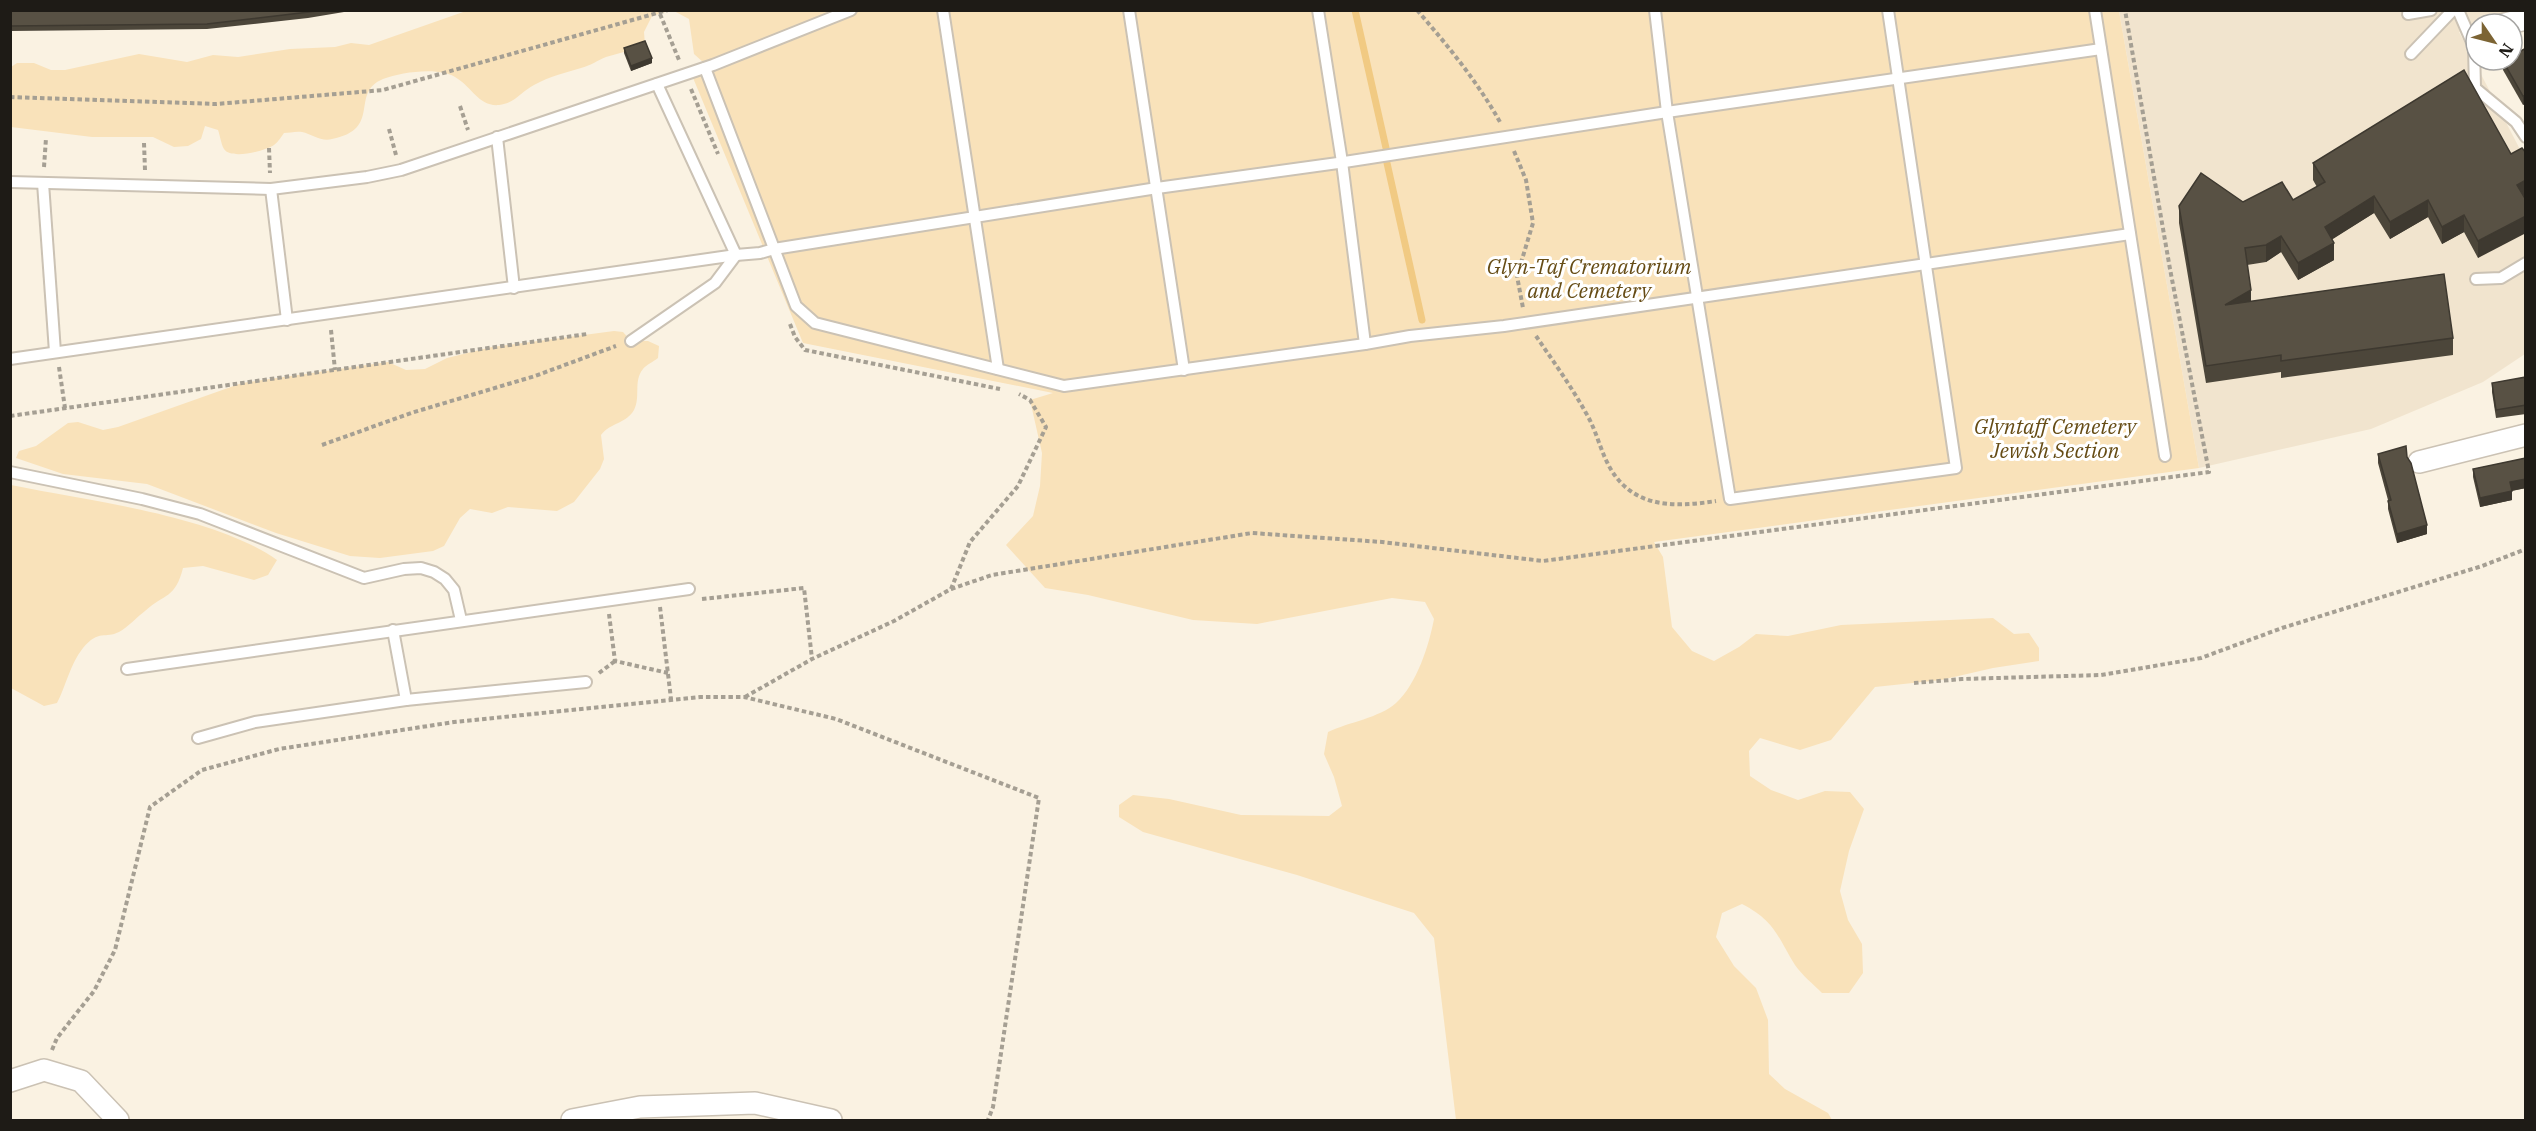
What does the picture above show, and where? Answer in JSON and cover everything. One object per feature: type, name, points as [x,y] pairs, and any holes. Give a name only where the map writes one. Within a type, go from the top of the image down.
[{"type":"street","points":[[2419,462],[2526,435]]},
{"type":"street","points":[[10,1081],[44,1070],[81,1081],[118,1120]]},
{"type":"street","points":[[572,1120],[640,1107],[755,1103],[831,1120]]},
{"type":"lane","points":[[10,182],[271,189],[367,177],[401,170],[685,75],[850,10]]},
{"type":"lane","points":[[943,10],[998,369]]},
{"type":"lane","points":[[1129,10],[1184,370]]},
{"type":"lane","points":[[1318,10],[1342,162],[1365,344]]},
{"type":"lane","points":[[1655,10],[1667,112],[1730,499],[1956,468],[1888,10]]},
{"type":"lane","points":[[2095,10],[2165,456]]},
{"type":"lane","points":[[2408,14],[2431,10]]},
{"type":"lane","points":[[2411,54],[2453,10]]},
{"type":"lane","points":[[2458,10],[2474,47],[2475,88],[2516,122],[2526,138]]},
{"type":"lane","points":[[10,359],[736,255],[760,254],[774,249],[1157,188],[2101,49]]},
{"type":"lane","points":[[705,68],[796,306],[814,323],[1065,386],[1410,336],[1528,323],[2130,234]]},
{"type":"lane","points":[[657,84],[736,255]]},
{"type":"lane","points":[[497,137],[514,288]]},
{"type":"lane","points":[[43,183],[56,352]]},
{"type":"lane","points":[[271,189],[286,320]]},
{"type":"lane","points":[[631,341],[715,283],[736,255]]},
{"type":"lane","points":[[2476,279],[2501,278],[2526,263]]},
{"type":"lane","points":[[10,472],[142,499],[200,514],[364,578],[404,569],[421,568],[434,572],[445,579],[454,590],[461,620]]},
{"type":"lane","points":[[127,669],[689,589]]},
{"type":"lane","points":[[393,630],[406,700]]},
{"type":"lane","points":[[198,738],[255,722],[406,700],[586,682]]},
{"type":"path","points":[[10,97],[216,104],[383,90],[668,10]]},
{"type":"path","points":[[1417,10],[1480,87],[1508,136],[1526,180],[1532,205],[1533,224],[1518,276],[1520,298],[1528,323],[1588,416],[1606,462],[1628,488],[1644,499],[1662,505],[1683,506],[1730,499]]},
{"type":"path","points":[[744,697],[812,659],[894,621],[951,589],[992,575],[1252,533],[1382,542],[1543,561],[2209,472],[2170,269],[2125,10]]},
{"type":"path","points":[[660,14],[721,162]]},
{"type":"path","points":[[460,106],[473,145]]},
{"type":"path","points":[[389,129],[401,170]]},
{"type":"path","points":[[43,183],[46,138]]},
{"type":"path","points":[[144,143],[145,186]]},
{"type":"path","points":[[269,148],[271,189]]},
{"type":"path","points":[[329,314],[335,369]]},
{"type":"path","points":[[786,316],[795,337],[805,350],[1007,390]]},
{"type":"path","points":[[10,416],[587,334]]},
{"type":"path","points":[[322,445],[411,413],[535,376],[631,341]]},
{"type":"path","points":[[56,352],[65,408]]},
{"type":"path","points":[[951,589],[970,542],[1018,486],[1046,427],[1030,400],[1018,393]]},
{"type":"path","points":[[1914,683],[1962,679],[2101,675],[2201,658],[2282,628],[2482,567],[2526,549]]},
{"type":"path","points":[[689,589],[692,600],[804,588],[812,659]]},
{"type":"path","points":[[658,593],[671,699]]},
{"type":"path","points":[[607,600],[615,661],[668,673]]},
{"type":"path","points":[[44,1070],[57,1038],[94,991],[115,950],[150,807],[202,771],[279,749],[454,722],[671,699],[744,697],[836,719],[1039,798],[995,1096],[988,1120]]},
{"type":"shaded area","points":[[2119,11],[2525,11],[2464,12],[2464,31],[2459,32],[2464,42],[2464,72],[2480,72],[2525,159],[2525,354],[2483,382],[2371,429],[2199,468]]},
{"type":"green space","points":[[466,11],[669,11],[652,16],[644,32],[645,45],[546,79],[504,104],[492,105],[481,100],[458,79],[442,73],[411,72],[383,79],[373,85],[368,93],[362,119],[357,127],[347,134],[328,140],[302,132],[284,133],[270,147],[256,152],[234,154],[224,149],[218,130],[205,126],[201,139],[188,146],[174,147],[153,137],[92,137],[11,127],[11,67],[17,63],[34,63],[51,70],[65,70],[139,54],[187,62],[213,55],[238,57],[290,49],[335,47],[351,43],[369,45]]},
{"type":"green space","name":"Glyn-Taf Crematorium and Cemetery","points":[[674,11],[2119,11],[2199,468],[1654,542],[1663,557],[1672,627],[1692,651],[1714,661],[1756,634],[1788,636],[1841,625],[1993,618],[2014,634],[2029,633],[2039,648],[2039,661],[1993,668],[1941,680],[1875,687],[1831,740],[1800,750],[1760,738],[1749,751],[1750,776],[1771,790],[1798,800],[1825,791],[1850,792],[1864,809],[1849,851],[1840,891],[1848,920],[1862,944],[1863,973],[1849,993],[1822,993],[1798,969],[1769,923],[1742,904],[1722,913],[1716,937],[1734,966],[1756,988],[1768,1020],[1769,1074],[1785,1089],[1828,1113],[1832,1120],[1456,1120],[1434,938],[1414,913],[1297,875],[1143,832],[1119,817],[1119,805],[1133,795],[1169,799],[1241,815],[1329,816],[1342,806],[1334,777],[1324,754],[1328,732],[1389,708],[1410,686],[1421,664],[1434,619],[1425,602],[1392,598],[1257,624],[1193,620],[1088,595],[1045,588],[1006,545],[1033,516],[1040,486],[1042,453],[1030,400],[1053,393],[803,343],[691,73],[704,63],[694,54],[689,19]]},
{"type":"green space","points":[[614,331],[623,332],[631,341],[648,341],[659,346],[658,358],[644,368],[640,374],[634,410],[601,435],[604,459],[600,469],[574,502],[557,511],[508,507],[492,513],[470,509],[460,518],[444,546],[433,551],[380,558],[350,556],[276,533],[147,484],[63,474],[16,458],[19,451],[36,446],[68,423],[78,422],[103,430],[118,427],[242,383],[388,362],[406,370],[425,369],[447,358],[492,347]]},
{"type":"green space","points":[[11,485],[112,504],[185,521],[250,545],[277,560],[268,575],[254,580],[203,566],[183,568],[173,590],[126,627],[114,634],[93,638],[75,661],[57,703],[44,706],[11,688]]},
{"type":"building","points":[[10,10],[326,10],[207,24],[10,26]]},
{"type":"building","points":[[645,41],[652,58],[631,66],[624,48]]},
{"type":"building","points":[[2526,48],[2526,95],[2523,96],[2509,72],[2524,72],[2524,49]]},
{"type":"building","points":[[2464,70],[2511,154],[2522,148],[2526,153],[2526,180],[2517,185],[2526,200],[2526,216],[2478,241],[2464,215],[2442,227],[2428,200],[2390,222],[2374,196],[2325,227],[2334,243],[2298,263],[2281,236],[2266,245],[2245,248],[2251,290],[2225,305],[2444,274],[2453,338],[2281,361],[2281,355],[2206,366],[2179,206],[2201,173],[2243,202],[2282,182],[2293,200],[2325,182],[2313,163]]},
{"type":"building","points":[[2526,377],[2526,405],[2496,410],[2492,383]]},
{"type":"building","points":[[2406,446],[2407,457],[2411,463],[2427,525],[2397,534],[2388,501],[2391,500],[2378,454]]},
{"type":"building","points":[[2526,458],[2526,479],[2510,482],[2512,491],[2480,498],[2473,469]]},
{"type":"waterway","points":[[1355,10],[1386,148]]},
{"type":"waterway","points":[[1387,163],[1422,320]]},
{"type":"park label","name":"Glyntaff Cemetery Jewish Section","points":[[2055,439]]}]
